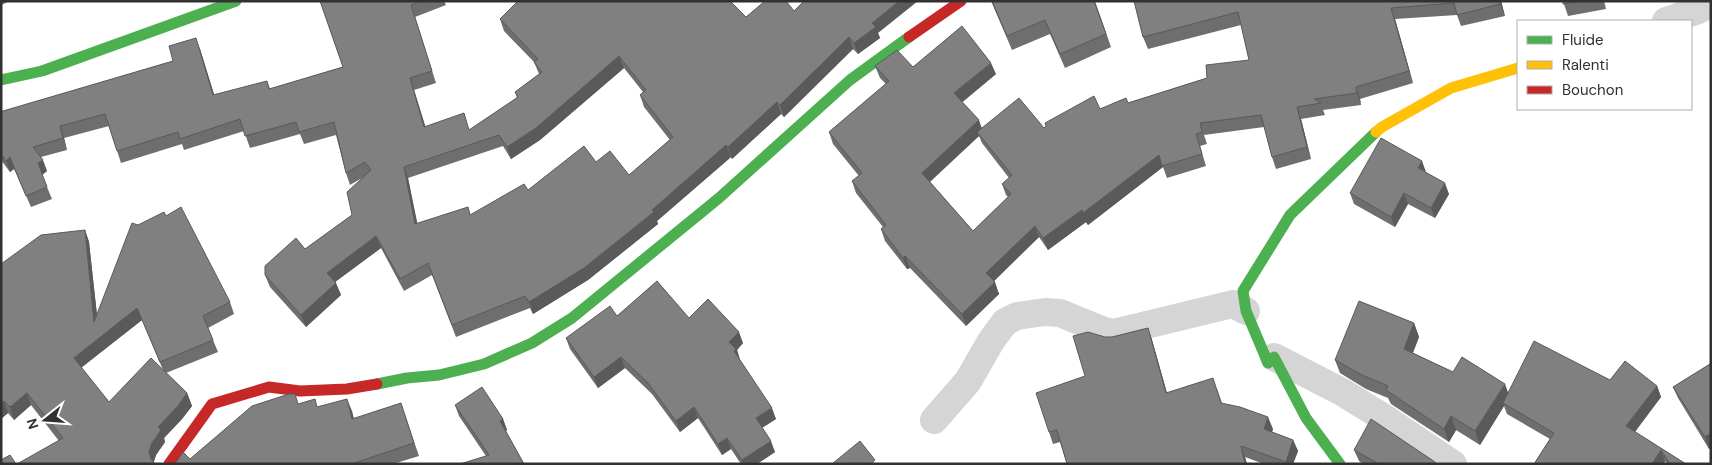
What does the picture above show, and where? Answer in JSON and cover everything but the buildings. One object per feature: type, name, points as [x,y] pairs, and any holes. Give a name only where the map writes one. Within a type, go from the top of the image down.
[{"type":"street","points":[[1,80],[42,71],[236,1]]},
{"type":"street","points":[[169,464],[212,404],[269,387],[300,391],[347,388],[440,374],[484,364],[532,343],[572,318],[712,204],[850,80],[927,23],[961,1]]},
{"type":"street","points":[[1670,20],[1706,12]]},
{"type":"street","points":[[1274,357],[1268,363],[1246,311],[1243,291],[1290,215],[1382,127],[1451,88],[1517,68]]},
{"type":"street","points":[[934,420],[968,381],[991,340],[1005,322],[1017,316],[1045,312],[1060,313],[1113,333],[1233,304],[1246,311]]},
{"type":"street","points":[[1274,357],[1306,418],[1340,464]]},
{"type":"street","points":[[1274,357],[1342,392],[1453,464]]},
{"type":"traffic: fast","points":[[1,80],[42,71],[236,1]]},
{"type":"traffic: fast","points":[[377,384],[407,378],[439,375],[484,364],[532,343],[572,318],[719,198],[850,80],[909,37]]},
{"type":"traffic: fast","points":[[1340,464],[1306,418],[1274,357],[1268,363],[1246,311],[1243,291],[1290,215],[1376,132]]},
{"type":"traffic: slow","points":[[1376,132],[1451,88],[1517,68]]},
{"type":"traffic: jam","points":[[909,37],[961,1]]},
{"type":"traffic: jam","points":[[169,464],[212,404],[269,387],[300,391],[347,389],[377,384]]}]
